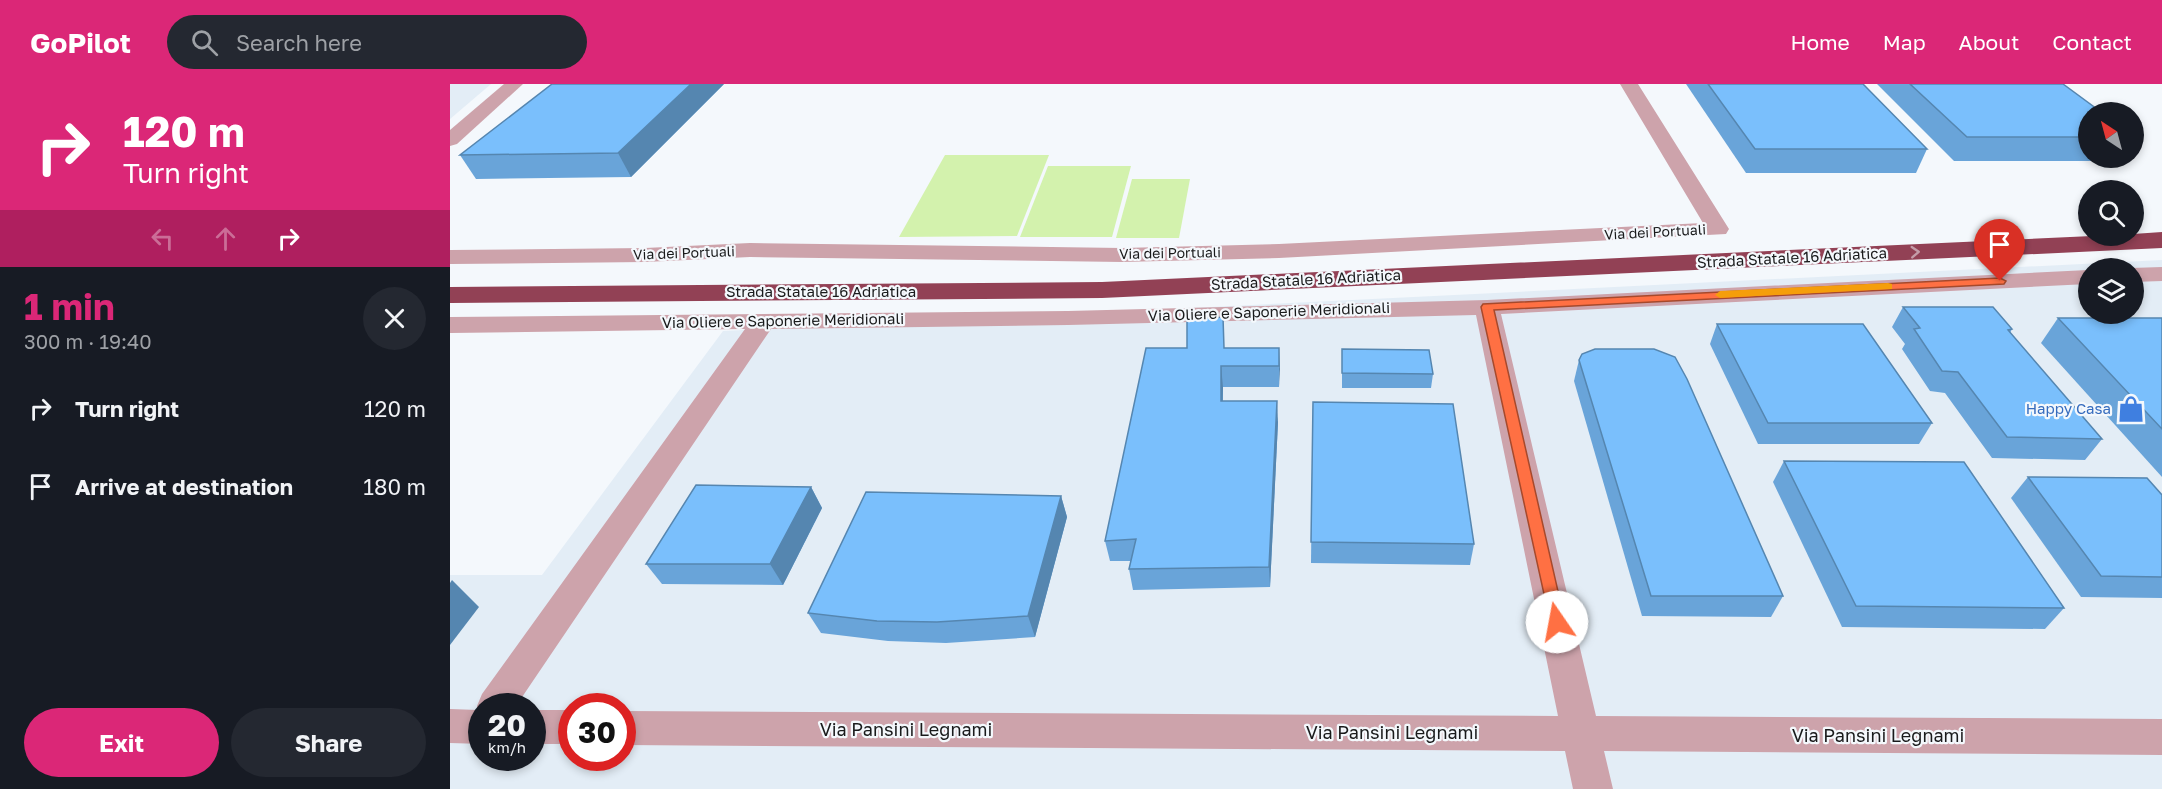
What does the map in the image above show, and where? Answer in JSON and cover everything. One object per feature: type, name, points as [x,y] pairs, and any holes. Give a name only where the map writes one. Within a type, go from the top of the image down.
[{"type":"highway","points":[[2144,224],[2162,223]]},
{"type":"highway","name":"Strada Statale 16 Adriatica","points":[[450,278],[1090,274],[2078,235]]},
{"type":"highway","name":"Strada Statale 16 Adriatica","points":[[450,295],[1102,290],[2078,236]]},
{"type":"highway","name":"Strada Statale 16 Adriatica","points":[[2144,239],[2162,240]]},
{"type":"highway","points":[[2144,243],[2162,246]]},
{"type":"street","points":[[450,140],[514,84]]},
{"type":"street","name":"Via dei Portuali","points":[[450,257],[645,255],[750,250],[1122,255],[1234,252],[1718,229],[1629,84]]},
{"type":"street","points":[[2144,275],[2162,274]]},
{"type":"street","name":"Via Oliere e Saponerie Meridionali","points":[[450,326],[1068,318],[1487,307],[2078,277]]},
{"type":"street","points":[[1487,307],[1593,789]]},
{"type":"street","points":[[499,693],[763,322]]},
{"type":"street","name":"Via Pansini Legnami","points":[[636,728],[2162,737]]},
{"type":"shaded area","points":[[450,84],[491,84],[450,119]]},
{"type":"shaded area","points":[[2162,260],[2162,789],[450,789],[450,575],[542,575],[723,331],[2078,264],[2078,324],[2144,324],[2144,261]]},
{"type":"green space","points":[[945,155],[1049,155],[1017,236],[899,237]]},
{"type":"green space","points":[[1048,166],[1131,166],[1112,237],[1020,237]]},
{"type":"green space","points":[[1132,179],[1190,179],[1179,238],[1116,238]]},
{"type":"building","points":[[552,84],[691,84],[618,153],[460,155]]},
{"type":"building","points":[[1708,84],[1863,84],[1927,149],[1755,149]]},
{"type":"building","points":[[1910,84],[2063,84],[2087,102],[2078,102],[2078,137],[1967,137]]},
{"type":"building","points":[[1903,307],[1993,307],[2012,329],[2008,330],[2102,439],[2007,437],[1958,372],[1942,371],[1914,329],[1920,328]]},
{"type":"building","points":[[1223,317],[1224,348],[1279,348],[1279,366],[1221,366],[1221,401],[1277,401],[1269,567],[1129,569],[1136,539],[1105,541],[1146,348],[1187,348],[1187,319]]},
{"type":"building","points":[[2058,318],[2078,318],[2078,324],[2144,324],[2144,318],[2162,318],[2162,429]]},
{"type":"building","points":[[1717,324],[1863,324],[1932,423],[1768,423]]},
{"type":"building","points":[[1342,349],[1429,350],[1433,374],[1342,373]]},
{"type":"building","points":[[1595,349],[1654,349],[1675,357],[1687,379],[1783,596],[1651,596],[1579,360],[1582,354]]},
{"type":"building","points":[[1313,402],[1453,404],[1474,544],[1311,542]]},
{"type":"building","points":[[1784,461],[1964,462],[2064,608],[1856,606]]},
{"type":"building","points":[[2028,477],[2147,478],[2162,495],[2162,577],[2101,576]]},
{"type":"building","points":[[696,485],[811,487],[770,564],[646,564]]},
{"type":"building","points":[[866,492],[1061,496],[1028,616],[937,622],[877,621],[808,613]]},
{"type":"slow traffic","points":[[1720,295],[1888,287]]},
{"type":"place","name":"Happy Casa","points":[[2131,409]]},
{"type":"route","points":[[1557,622],[1487,307],[2000,281]]}]
